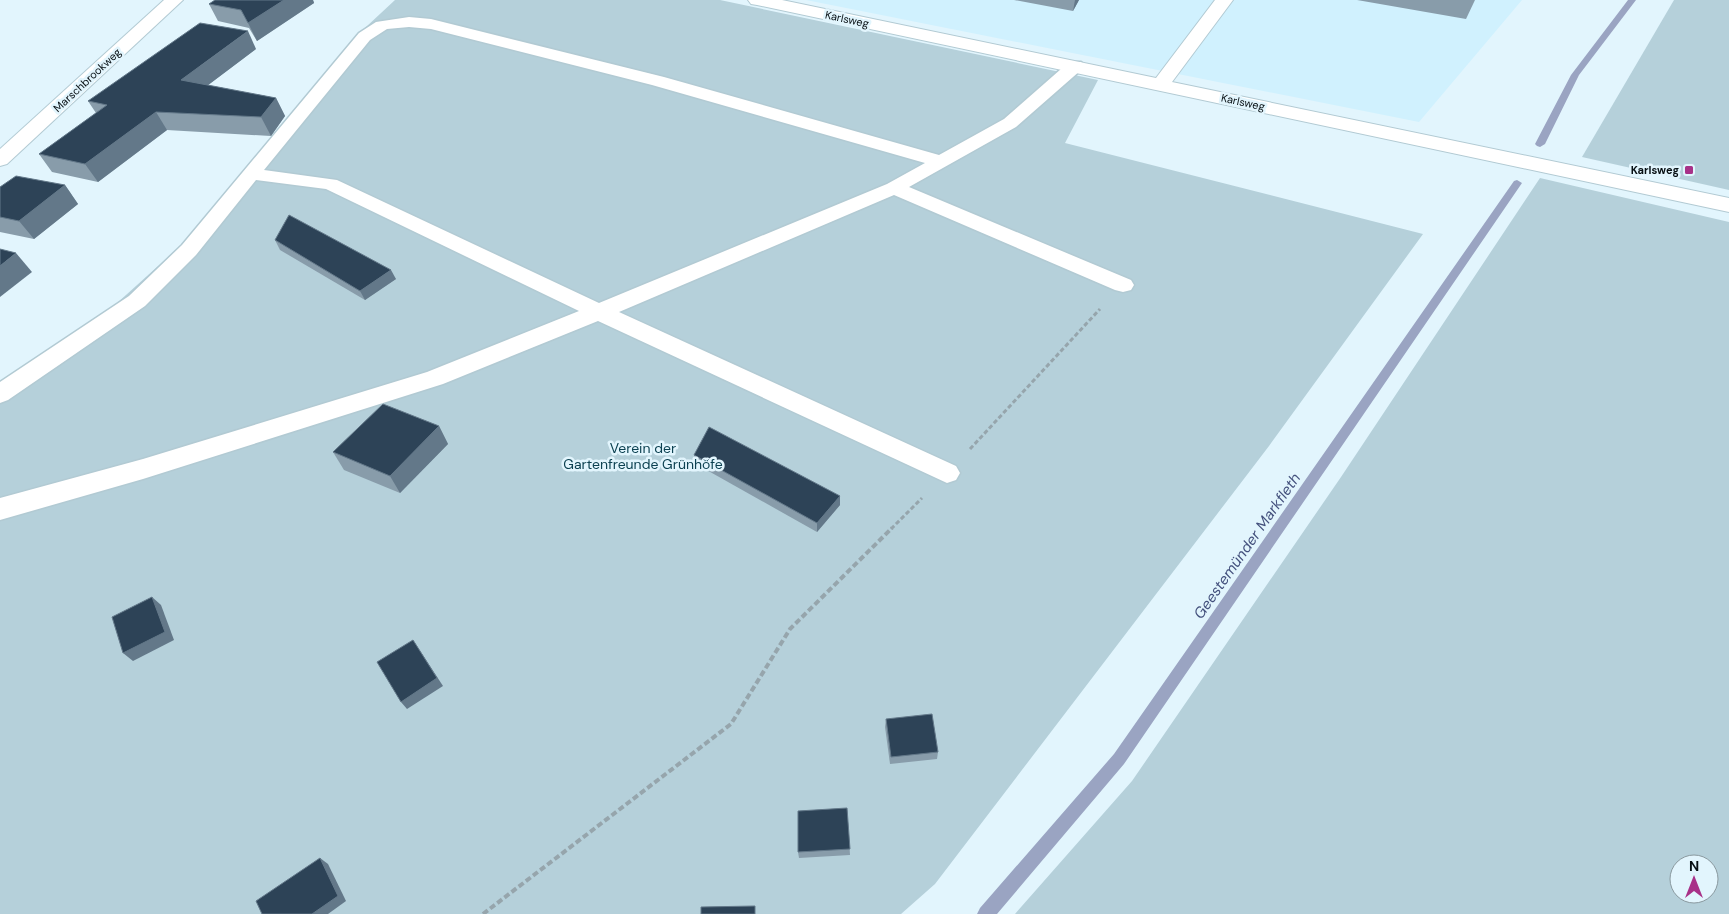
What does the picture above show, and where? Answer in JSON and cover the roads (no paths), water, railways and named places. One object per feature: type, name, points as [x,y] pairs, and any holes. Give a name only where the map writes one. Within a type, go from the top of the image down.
[{"type":"street","name":"Marschbrookweg","points":[[0,160],[174,0]]},
{"type":"street","name":"Karlsweg","points":[[757,0],[1729,205]]},
{"type":"street","points":[[1161,84],[1222,0]]},
{"type":"lane","points":[[0,394],[138,302],[189,250],[365,34],[380,26],[402,20],[431,24],[658,81],[940,162]]},
{"type":"lane","points":[[0,509],[143,469],[435,378],[599,312],[894,188],[1010,123],[1075,66]]},
{"type":"lane","points":[[251,174],[330,184],[599,312],[946,473]]},
{"type":"lane","points":[[894,188],[1123,285]]},
{"type":"waterway","name":"Geestemünder Markfleth","points":[[1540,144],[1575,75],[1632,0]]},
{"type":"waterway","name":"Geestemünder Markfleth","points":[[986,914],[1119,759],[1517,183]]},
{"type":"place","name":"Karlsweg","points":[[1689,170]]},
{"type":"park label","name":"Verein der Gartenfreunde Grünhöfe","points":[[643,456]]}]
